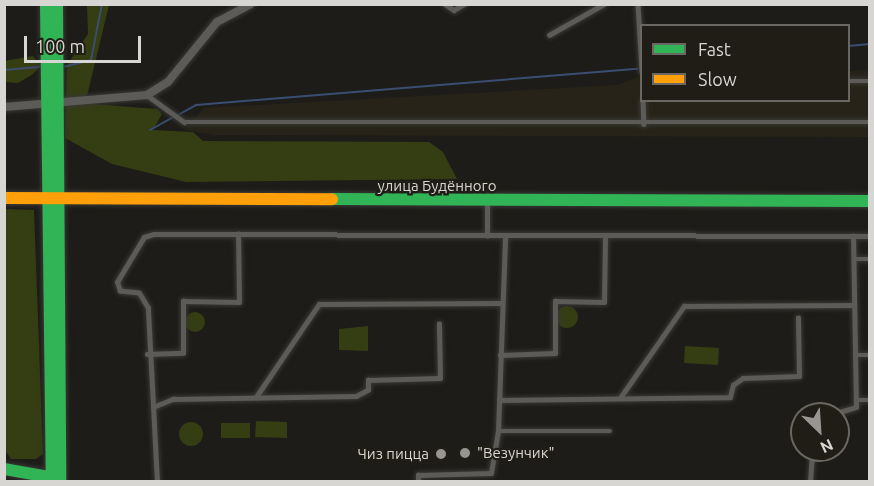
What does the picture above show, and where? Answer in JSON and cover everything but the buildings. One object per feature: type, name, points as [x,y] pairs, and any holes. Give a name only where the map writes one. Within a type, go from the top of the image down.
[{"type":"main road","points":[[46,4],[53,58]]},
{"type":"main road","points":[[4,469],[56,480],[50,200],[53,58],[57,4]]},
{"type":"main road","name":"улица Будённого","points":[[4,198],[487,202],[870,201]]},
{"type":"street","points":[[4,107],[147,95],[168,82],[217,22],[251,4]]},
{"type":"lane","points":[[445,4],[454,10],[464,4]]},
{"type":"lane","points":[[549,35],[604,4]]},
{"type":"lane","points":[[638,4],[640,38]]},
{"type":"lane","points":[[850,81],[870,81]]},
{"type":"lane","points":[[147,95],[184,122],[644,124],[870,122]]},
{"type":"lane","points":[[643,102],[644,124]]},
{"type":"lane","points":[[487,202],[487,236]]},
{"type":"lane","points":[[147,354],[183,353],[183,301],[239,302],[238,234]]},
{"type":"lane","points":[[157,482],[153,407],[147,354],[146,302],[139,293],[120,291],[117,282],[144,237],[238,234],[870,236]]},
{"type":"lane","points":[[418,482],[418,475],[491,473],[498,431],[505,236]]},
{"type":"lane","points":[[500,355],[555,353],[555,301],[604,302],[605,236]]},
{"type":"lane","points":[[850,409],[856,407],[853,236]]},
{"type":"lane","points":[[854,259],[870,259]]},
{"type":"lane","points":[[256,397],[320,304],[501,303]]},
{"type":"lane","points":[[620,398],[684,306],[854,305]]},
{"type":"lane","points":[[499,400],[730,397],[743,378],[799,376],[798,318]]},
{"type":"lane","points":[[153,407],[173,399],[356,396],[368,390],[368,380],[440,378],[439,324]]},
{"type":"lane","points":[[855,355],[870,355]]},
{"type":"lane","points":[[856,400],[870,400]]},
{"type":"lane","points":[[498,431],[610,431]]},
{"type":"lane","points":[[810,482],[811,462]]},
{"type":"shaded area","points":[[869,70],[869,137],[215,135],[184,130],[204,108],[617,85],[640,76],[640,102],[850,102],[850,71]]},
{"type":"green space","points":[[87,5],[109,5],[87,96],[93,104],[157,109],[162,114],[153,130],[193,132],[203,141],[429,142],[443,152],[457,179],[186,182],[112,164],[65,138],[67,65],[88,34]]},
{"type":"green space","points":[[33,56],[41,66],[33,74],[18,83],[5,82],[4,61]]},
{"type":"green space","points":[[4,209],[34,210],[43,454],[36,459],[11,459],[5,450]]},
{"type":"green space","points":[[567,306],[575,309],[578,317],[575,325],[567,328],[559,325],[556,317],[559,309]]},
{"type":"green space","points":[[191,312],[199,312],[205,318],[205,326],[199,332],[191,332],[185,326],[185,318]]},
{"type":"green space","points":[[368,326],[368,351],[339,350],[339,329]]},
{"type":"green space","points":[[685,346],[719,348],[718,365],[684,363]]},
{"type":"green space","points":[[256,421],[287,422],[287,438],[255,437]]},
{"type":"green space","points":[[191,422],[200,425],[203,434],[200,443],[191,446],[182,443],[179,434],[182,425]]},
{"type":"green space","points":[[221,423],[250,423],[250,438],[221,438]]},
{"type":"waterway","points":[[63,67],[91,60],[102,4]]},
{"type":"waterway","points":[[850,46],[870,44]]},
{"type":"waterway","points":[[4,70],[42,67]]},
{"type":"waterway","points":[[178,115],[196,105],[638,69]]},
{"type":"waterway","points":[[150,130],[173,117]]},
{"type":"traffic: fast","points":[[46,4],[52,482]]},
{"type":"traffic: fast","points":[[57,4],[60,479]]},
{"type":"traffic: fast","points":[[332,199],[870,201]]},
{"type":"traffic: fast","points":[[4,469],[55,478]]},
{"type":"traffic: slow","points":[[4,198],[332,199]]},
{"type":"place","name":"\"Везунчик\"","points":[[465,453]]},
{"type":"place","name":"Чиз пицца","points":[[441,454]]}]
